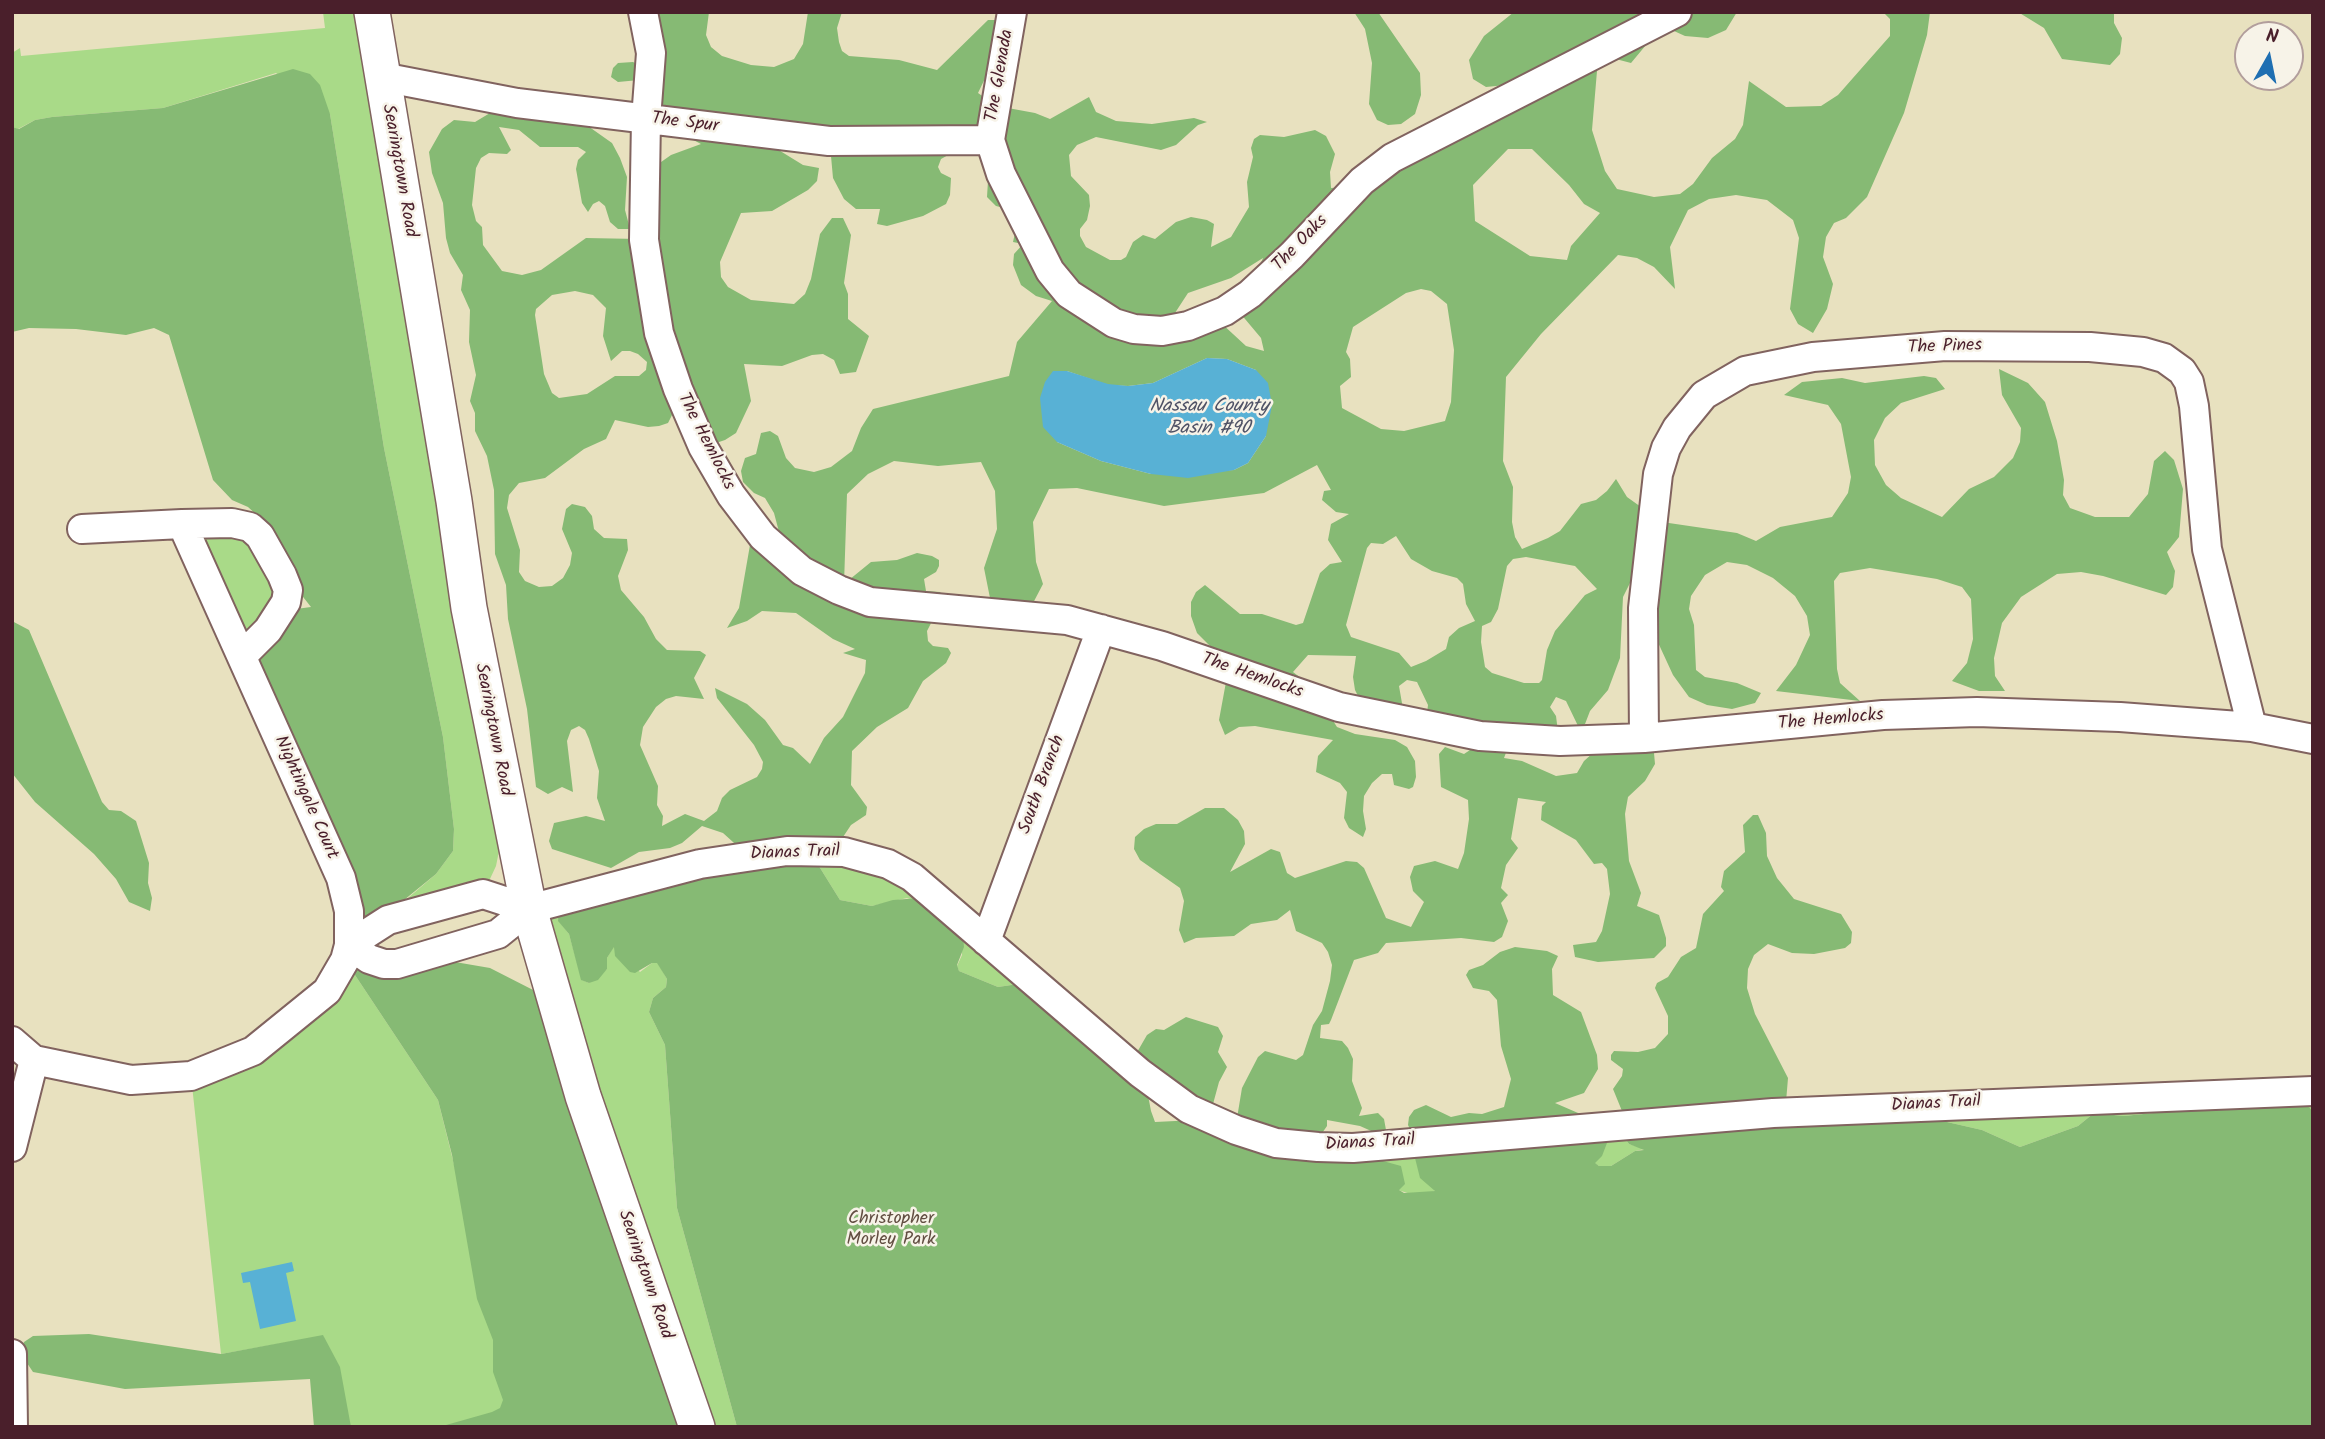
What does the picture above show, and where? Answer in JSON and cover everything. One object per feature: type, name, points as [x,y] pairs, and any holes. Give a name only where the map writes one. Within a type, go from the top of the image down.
[{"type":"main road","name":"Searingtown Road","points":[[372,12],[454,500],[469,608],[530,909],[583,1096],[697,1427]]},
{"type":"street","name":"The Hemlocks","points":[[643,12],[651,53],[646,119],[644,240],[659,333],[678,389],[703,447],[731,495],[763,537],[802,571],[839,590],[870,602],[1041,617],[1101,629],[1163,646],[1339,707],[1480,736],[1539,740],[1644,738],[1941,712],[2093,716],[2252,727],[2313,739]]},
{"type":"street","name":"The Glenada","points":[[990,140],[1012,12]]},
{"type":"street","name":"The Oaks","points":[[990,140],[1001,174],[1026,227],[1050,271],[1069,294],[1093,312],[1134,329],[1162,331],[1188,326],[1224,311],[1250,294],[1292,255],[1362,181],[1392,158],[1677,12]]},
{"type":"street","name":"The Spur","points":[[382,77],[517,103],[830,141],[990,140]]},
{"type":"street","name":"The Pines","points":[[1644,738],[1641,667],[1644,594],[1658,474],[1666,448],[1677,428],[1704,395],[1745,371],[1813,357],[1945,346],[2090,347],[2143,352],[2164,358],[2182,371],[2189,382],[2194,406],[2207,549],[2252,727]]},
{"type":"street","points":[[82,529],[232,523],[250,527],[260,536],[288,590],[286,602],[268,630],[242,656]]},
{"type":"street","name":"Nightingale Court","points":[[182,524],[341,878],[349,911],[349,945]]},
{"type":"street","name":"South Branch","points":[[986,941],[1101,629]]},
{"type":"street","name":"Dianas Trail","points":[[530,909],[728,858],[787,851],[836,851],[877,860],[899,869],[1140,1073],[1189,1109],[1236,1130],[1276,1143],[1353,1148],[1773,1113],[2313,1091]]},
{"type":"street","points":[[12,1041],[34,1060],[131,1080],[191,1076],[253,1051],[327,991],[345,960],[349,945],[388,920],[483,894],[530,909]]},
{"type":"street","points":[[349,945],[369,959],[384,964],[397,964],[498,934],[530,909]]},
{"type":"street","points":[[12,1147],[34,1060]]},
{"type":"street","points":[[12,1354],[13,1427]]},
{"type":"green space","points":[[323,12],[372,12],[503,831],[496,866],[483,894],[380,922],[436,874],[453,851],[454,829],[443,737],[384,448],[330,114],[276,73],[163,108],[52,117],[35,120],[18,129],[12,127],[12,53],[20,48],[21,56],[325,28]]},
{"type":"green space","name":"Christopher Morley Park","points":[[656,12],[709,12],[706,35],[711,47],[722,56],[751,65],[774,67],[794,59],[803,44],[808,12],[842,12],[837,28],[839,42],[842,51],[849,56],[899,60],[937,70],[988,20],[996,20],[991,66],[978,93],[997,106],[1035,113],[1050,119],[1089,97],[1096,112],[1116,121],[1152,124],[1194,118],[1207,122],[1198,125],[1176,145],[1161,150],[1096,137],[1077,145],[1069,155],[1071,176],[1089,195],[1087,220],[1080,229],[1080,236],[1086,247],[1110,260],[1121,260],[1126,257],[1133,242],[1143,235],[1155,239],[1176,222],[1191,217],[1214,224],[1211,247],[1231,237],[1249,207],[1247,182],[1253,157],[1251,148],[1254,139],[1260,135],[1284,137],[1315,130],[1326,136],[1335,154],[1330,172],[1331,188],[1347,187],[1516,84],[1486,87],[1473,79],[1469,60],[1484,36],[1514,12],[1737,12],[1726,30],[1708,38],[1685,36],[1652,21],[1646,45],[1631,63],[1608,57],[1594,62],[1597,71],[1592,130],[1605,171],[1617,189],[1654,197],[1680,194],[1693,184],[1712,158],[1735,139],[1743,125],[1749,81],[1786,107],[1821,106],[1838,95],[1890,36],[1890,19],[1883,12],[1930,12],[1927,35],[1904,113],[1867,197],[1846,218],[1834,223],[1826,237],[1823,257],[1833,284],[1827,309],[1813,333],[1798,324],[1790,309],[1799,238],[1793,220],[1767,200],[1736,195],[1709,199],[1688,210],[1670,247],[1675,289],[1654,267],[1637,258],[1618,255],[1541,334],[1506,377],[1503,461],[1513,487],[1512,522],[1515,537],[1522,549],[1548,538],[1560,531],[1581,504],[1596,500],[1616,479],[1627,497],[1662,522],[1737,533],[1756,541],[1780,527],[1832,517],[1848,493],[1851,477],[1841,424],[1828,405],[1784,395],[1802,382],[1842,378],[1865,383],[1924,376],[1936,378],[1945,389],[1901,403],[1885,418],[1874,440],[1875,465],[1886,485],[1901,498],[1942,517],[1969,489],[1994,477],[2013,458],[2020,442],[2021,428],[2002,395],[1999,369],[2028,383],[2045,402],[2057,441],[2064,480],[2063,495],[2070,508],[2095,517],[2129,517],[2148,494],[2154,461],[2165,451],[2174,460],[2183,489],[2179,537],[2167,552],[2175,571],[2173,587],[2166,595],[2103,576],[2081,572],[2057,574],[2021,597],[2002,623],[1994,658],[1995,676],[2005,691],[1979,691],[1952,681],[1967,663],[1973,639],[1971,599],[1962,587],[1937,579],[1870,568],[1840,573],[1834,581],[1837,669],[1840,683],[1860,701],[1776,691],[1796,665],[1810,635],[1807,616],[1795,596],[1773,578],[1747,565],[1727,562],[1705,575],[1691,596],[1689,609],[1694,625],[1696,670],[1705,677],[1737,683],[1761,693],[1755,703],[1732,709],[1707,705],[1689,697],[1673,675],[1655,636],[1659,613],[1656,596],[1634,575],[1623,597],[1620,658],[1608,690],[1590,711],[1585,724],[1579,728],[1566,701],[1556,697],[1550,707],[1556,716],[1558,732],[1507,750],[1504,758],[1522,761],[1556,776],[1577,773],[1584,761],[1594,752],[1649,745],[1654,753],[1655,764],[1645,781],[1628,797],[1625,814],[1629,861],[1641,893],[1637,906],[1659,915],[1666,946],[1654,958],[1598,962],[1575,957],[1573,945],[1596,942],[1602,931],[1610,894],[1607,869],[1602,863],[1594,864],[1576,840],[1541,820],[1542,806],[1546,802],[1518,798],[1511,839],[1518,848],[1506,865],[1501,888],[1508,895],[1501,903],[1508,921],[1502,937],[1494,942],[1461,938],[1386,943],[1378,953],[1354,960],[1329,1024],[1321,1025],[1320,1038],[1342,1041],[1348,1048],[1353,1059],[1352,1081],[1362,1108],[1359,1116],[1378,1113],[1384,1119],[1386,1130],[1378,1134],[1360,1126],[1327,1120],[1327,1126],[1320,1136],[1372,1158],[1401,1166],[1405,1184],[1399,1190],[1404,1193],[1435,1191],[1420,1178],[1415,1158],[1419,1148],[1408,1125],[1409,1117],[1414,1110],[1426,1105],[1451,1117],[1469,1113],[1482,1114],[1504,1107],[1511,1079],[1501,1046],[1497,1000],[1489,991],[1473,988],[1466,975],[1469,970],[1483,965],[1500,952],[1515,947],[1547,951],[1558,956],[1552,969],[1553,995],[1581,1012],[1597,1055],[1598,1069],[1584,1093],[1555,1103],[1585,1116],[1601,1132],[1607,1143],[1602,1156],[1595,1163],[1599,1166],[1611,1166],[1635,1151],[1644,1150],[1629,1144],[1624,1137],[1631,1123],[1622,1111],[1613,1089],[1622,1076],[1623,1069],[1611,1060],[1611,1055],[1614,1051],[1638,1052],[1655,1048],[1668,1034],[1668,1016],[1655,988],[1657,983],[1668,977],[1681,957],[1696,948],[1703,914],[1724,891],[1721,887],[1724,871],[1745,852],[1743,825],[1753,815],[1758,815],[1766,833],[1767,856],[1777,878],[1794,899],[1841,914],[1852,932],[1851,943],[1845,948],[1814,954],[1792,953],[1768,944],[1754,955],[1748,969],[1747,988],[1755,1014],[1788,1078],[1786,1102],[1884,1117],[1947,1122],[1982,1130],[2020,1147],[2078,1126],[2094,1113],[2124,1116],[2163,1112],[2178,1106],[2300,1102],[2310,1108],[2313,1112],[2313,1427],[737,1427],[677,1208],[665,1045],[649,1012],[653,998],[666,987],[667,979],[657,963],[635,973],[630,972],[615,956],[614,947],[607,958],[607,969],[598,980],[589,983],[581,980],[569,934],[558,921],[559,909],[743,851],[723,833],[702,826],[682,843],[670,848],[639,852],[611,868],[552,849],[549,841],[554,823],[586,816],[605,821],[597,798],[599,771],[585,730],[579,726],[571,730],[567,741],[573,792],[562,787],[548,794],[536,787],[527,709],[508,619],[506,585],[495,554],[494,490],[487,456],[475,431],[475,413],[470,401],[476,375],[469,342],[470,310],[461,290],[463,275],[450,253],[446,238],[443,203],[432,173],[429,152],[442,129],[454,120],[475,122],[490,113],[529,109],[578,119],[612,143],[620,158],[627,177],[625,210],[629,225],[636,200],[654,167],[671,155],[701,144],[678,132],[639,80],[618,82],[611,77],[613,68],[618,63],[633,62],[641,66],[667,51],[659,44]],"holes":[[[797,121],[831,130],[835,146],[831,156],[833,178],[844,199],[856,209],[880,209],[877,224],[887,226],[923,216],[946,204],[950,195],[951,178],[941,173],[938,167],[941,159],[950,154],[1003,151],[988,181],[987,197],[996,206],[1008,209],[1015,233],[1013,242],[1023,244],[1014,254],[1013,265],[1021,285],[1036,296],[1052,301],[1017,342],[1009,376],[873,409],[861,428],[852,451],[831,467],[814,472],[795,468],[786,458],[778,436],[770,431],[761,433],[756,454],[745,458],[741,471],[743,482],[754,493],[765,498],[774,513],[782,543],[750,545],[739,608],[727,628],[747,621],[762,611],[796,613],[833,639],[855,649],[843,653],[866,660],[865,673],[843,717],[824,738],[810,764],[793,748],[783,745],[765,720],[747,704],[715,688],[717,698],[754,745],[763,762],[762,769],[757,777],[730,790],[722,798],[717,811],[704,821],[685,814],[662,826],[663,816],[657,805],[658,786],[640,745],[643,727],[656,707],[666,699],[676,696],[704,699],[694,678],[706,655],[700,651],[667,650],[656,639],[644,617],[621,590],[618,576],[628,550],[627,539],[604,538],[594,529],[592,516],[585,507],[572,504],[566,509],[562,529],[572,553],[570,565],[563,578],[552,586],[539,587],[525,581],[519,572],[520,550],[507,508],[509,495],[519,483],[545,478],[584,449],[606,439],[615,420],[648,427],[659,426],[668,423],[675,409],[716,443],[725,440],[736,433],[751,401],[744,364],[782,366],[812,355],[823,354],[834,360],[840,374],[856,372],[869,336],[848,319],[848,294],[844,283],[851,235],[843,218],[832,218],[820,234],[811,279],[805,294],[794,304],[751,300],[728,287],[721,277],[720,262],[741,213],[772,211],[808,190],[817,181],[819,168],[803,165],[777,149],[773,134],[780,123]],[[499,127],[519,130],[540,147],[578,147],[586,152],[578,160],[576,169],[582,203],[588,212],[593,204],[599,201],[605,206],[610,222],[618,229],[643,229],[639,239],[586,238],[541,270],[522,275],[502,271],[483,245],[482,227],[476,221],[472,205],[476,168],[481,158],[489,153],[507,154],[511,150]],[[1508,149],[1532,149],[1569,185],[1584,204],[1600,213],[1571,246],[1567,260],[1530,256],[1475,221],[1473,185]],[[1263,258],[1240,313],[1261,338],[1264,351],[1246,346],[1220,322],[1162,318],[1173,316],[1188,293],[1231,278]],[[1421,289],[1431,291],[1447,304],[1454,350],[1451,402],[1445,421],[1404,431],[1381,429],[1342,408],[1340,386],[1351,377],[1350,359],[1346,352],[1353,327],[1406,293]],[[575,291],[593,295],[606,308],[603,336],[611,361],[622,351],[630,351],[647,362],[646,370],[639,376],[615,376],[587,394],[559,398],[552,393],[544,374],[536,309],[552,295]],[[1207,358],[1227,359],[1256,370],[1266,436],[1248,463],[1234,470],[1151,474],[1101,461],[1057,442],[1067,371],[1108,385],[1153,383]],[[894,461],[938,466],[981,462],[995,491],[997,529],[984,568],[990,598],[1012,609],[1032,605],[1043,584],[1036,562],[1033,522],[1049,489],[1077,488],[1164,506],[1264,493],[1317,465],[1331,490],[1324,491],[1322,500],[1336,512],[1349,514],[1331,524],[1328,540],[1342,562],[1330,564],[1320,573],[1303,623],[1296,625],[1262,614],[1240,614],[1205,585],[1196,592],[1191,602],[1191,616],[1197,633],[1217,653],[1226,682],[1219,720],[1225,735],[1239,727],[1255,726],[1333,740],[1318,756],[1316,772],[1340,783],[1347,792],[1344,818],[1349,828],[1363,837],[1366,829],[1364,796],[1372,783],[1382,774],[1392,774],[1394,785],[1409,789],[1413,787],[1416,777],[1415,761],[1407,747],[1395,740],[1355,734],[1337,727],[1310,685],[1293,672],[1308,655],[1356,656],[1353,677],[1355,690],[1367,714],[1403,709],[1399,686],[1407,680],[1417,682],[1428,705],[1427,713],[1473,748],[1464,754],[1445,747],[1439,754],[1441,787],[1468,800],[1469,819],[1464,853],[1458,869],[1435,861],[1414,866],[1410,877],[1413,891],[1424,902],[1411,927],[1386,918],[1364,868],[1357,862],[1346,861],[1295,878],[1287,873],[1280,852],[1271,849],[1230,872],[1245,844],[1244,831],[1238,820],[1224,808],[1205,808],[1177,824],[1156,824],[1144,829],[1135,837],[1134,849],[1140,860],[1180,888],[1184,901],[1179,930],[1184,943],[1196,938],[1234,936],[1251,924],[1277,920],[1290,910],[1296,931],[1322,943],[1332,965],[1322,1011],[1313,1025],[1303,1055],[1296,1060],[1265,1051],[1258,1057],[1242,1088],[1237,1118],[1155,1122],[1147,1090],[1210,1115],[1219,1082],[1227,1067],[1218,1052],[1223,1036],[1218,1027],[1186,1017],[1164,1030],[1156,1029],[1147,1035],[1136,1054],[1025,983],[998,987],[959,971],[957,965],[964,947],[962,927],[920,898],[893,900],[872,906],[840,900],[817,863],[841,840],[851,825],[866,815],[867,807],[851,785],[852,751],[877,727],[908,708],[923,681],[946,663],[951,653],[948,648],[933,646],[928,641],[927,631],[944,598],[940,592],[926,591],[924,579],[936,572],[939,560],[917,553],[897,560],[871,562],[844,584],[847,494],[868,474]],[[1396,536],[1411,559],[1432,571],[1457,578],[1463,584],[1466,604],[1475,621],[1459,628],[1449,637],[1446,649],[1411,667],[1399,653],[1351,637],[1346,625],[1367,548],[1371,543],[1383,544]],[[1526,557],[1575,566],[1597,589],[1585,595],[1555,631],[1539,683],[1524,683],[1492,673],[1485,667],[1481,642],[1482,626],[1491,622],[1498,609],[1507,566],[1513,559]]]},
{"type":"green space","points":[[1354,12],[1378,12],[1420,73],[1421,95],[1415,114],[1401,124],[1388,125],[1377,120],[1369,104],[1372,63],[1365,29]]},
{"type":"green space","points":[[2018,12],[2114,12],[2114,23],[2122,38],[2120,54],[2110,65],[2062,59],[2044,28]]},
{"type":"green space","points":[[293,69],[310,74],[320,85],[330,114],[384,448],[443,737],[454,829],[453,851],[436,874],[350,944],[490,968],[537,992],[697,1427],[439,1427],[492,1412],[500,1408],[503,1400],[493,1372],[493,1340],[477,1299],[452,1155],[438,1100],[345,960],[349,945],[258,663],[259,656],[296,609],[311,607],[296,588],[273,530],[248,507],[232,500],[213,480],[169,335],[154,328],[126,335],[76,329],[29,328],[12,332],[12,127],[19,129],[35,120],[52,117],[163,108]]},
{"type":"green space","points":[[191,530],[245,531],[281,594],[243,648]]},
{"type":"green space","points":[[12,621],[29,630],[102,802],[109,810],[121,811],[136,821],[149,863],[148,883],[152,898],[150,911],[129,902],[116,879],[94,854],[35,802],[12,773]]},
{"type":"green space","points":[[844,852],[950,911],[907,898],[872,906],[840,900],[817,863]]},
{"type":"green space","points":[[574,898],[558,920],[569,934],[582,980],[589,983],[607,969],[607,958],[614,946],[640,972],[652,963],[658,963],[667,979],[666,987],[653,998],[649,1012],[665,1045],[677,1208],[737,1427],[697,1427],[529,909]]},
{"type":"green space","points":[[962,928],[1025,983],[998,987],[959,971],[957,966],[962,955]]},
{"type":"green space","points":[[345,960],[438,1100],[515,1410],[463,1427],[348,1427],[323,1336],[221,1354],[191,1076],[253,1051]]},
{"type":"green space","points":[[2313,1091],[2313,1112],[2310,1108],[2178,1106],[2163,1112],[2124,1116],[2094,1113],[2078,1126],[2020,1147],[1982,1130],[1947,1122],[1884,1117]]},
{"type":"green space","points":[[1601,1132],[1624,1137],[1629,1144],[1645,1149],[1635,1151],[1611,1166],[1599,1166],[1594,1163]]},
{"type":"green space","points":[[1429,1141],[1436,1190],[1430,1193],[1414,1195],[1398,1190],[1372,1158]]},
{"type":"green space","points":[[89,1334],[221,1354],[323,1335],[340,1367],[351,1427],[314,1427],[310,1379],[125,1389],[33,1372],[21,1354],[24,1342],[33,1336]]},
{"type":"water","name":"Nassau County Basin #90","points":[[1207,358],[1227,359],[1256,370],[1268,383],[1272,405],[1266,436],[1248,463],[1234,470],[1188,478],[1151,474],[1101,461],[1057,442],[1043,427],[1040,398],[1045,382],[1053,371],[1067,371],[1108,384],[1128,386],[1153,383]]},
{"type":"water","points":[[292,1262],[294,1271],[286,1273],[296,1321],[260,1329],[250,1282],[243,1283],[241,1273]]}]
